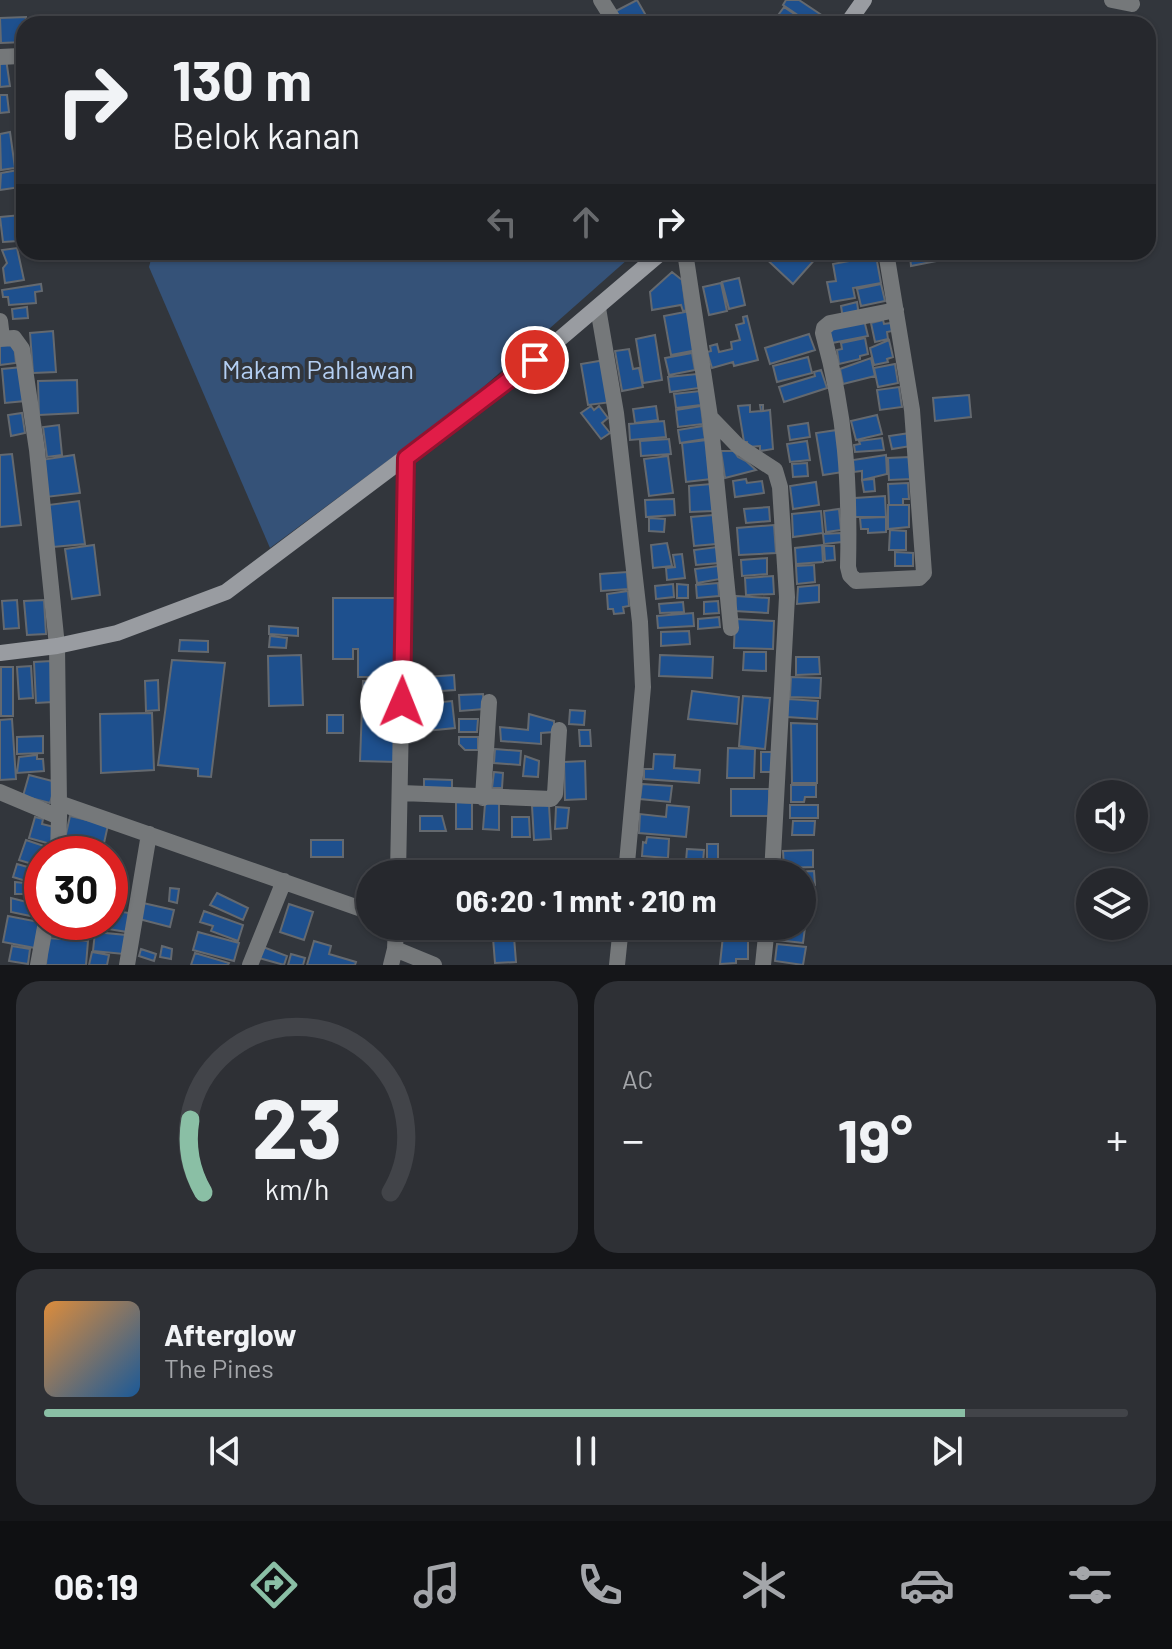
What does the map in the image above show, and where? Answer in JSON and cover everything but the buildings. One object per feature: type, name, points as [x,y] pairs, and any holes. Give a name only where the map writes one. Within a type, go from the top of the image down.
[{"type":"main road","points":[[0,653],[57,646],[117,633],[226,592],[535,360],[653,260]]},
{"type":"street","points":[[1112,0],[1132,4]]},
{"type":"street","points":[[686,260],[710,417],[731,628]]},
{"type":"street","points":[[887,260],[896,310],[912,410],[924,573],[919,578],[856,581],[848,567],[849,466],[843,420],[823,333],[830,323],[896,310]]},
{"type":"street","points":[[598,308],[616,413],[640,622],[643,687],[627,860]]},
{"type":"street","points":[[0,321],[1,338],[14,338],[22,349],[37,450],[57,646],[58,836]]},
{"type":"street","points":[[710,417],[738,446],[775,470],[780,487],[787,597],[773,860]]},
{"type":"street","points":[[399,860],[406,458]]},
{"type":"street","points":[[483,798],[489,702]]},
{"type":"street","points":[[401,793],[547,800],[553,797],[559,730]]},
{"type":"street","points":[[0,792],[149,834],[356,907]]},
{"type":"street","points":[[127,965],[149,834]]},
{"type":"street","points":[[250,965],[284,881]]},
{"type":"street","points":[[38,965],[43,940]]},
{"type":"street","points":[[617,965],[620,940]]},
{"type":"street","points":[[763,965],[766,940]]},
{"type":"street","points":[[393,957],[434,965]]},
{"type":"green space","name":"Makam Pahlawan","points":[[151,260],[627,260],[463,405],[270,548],[149,267]]},
{"type":"route","points":[[402,702],[406,458],[535,360]]}]
